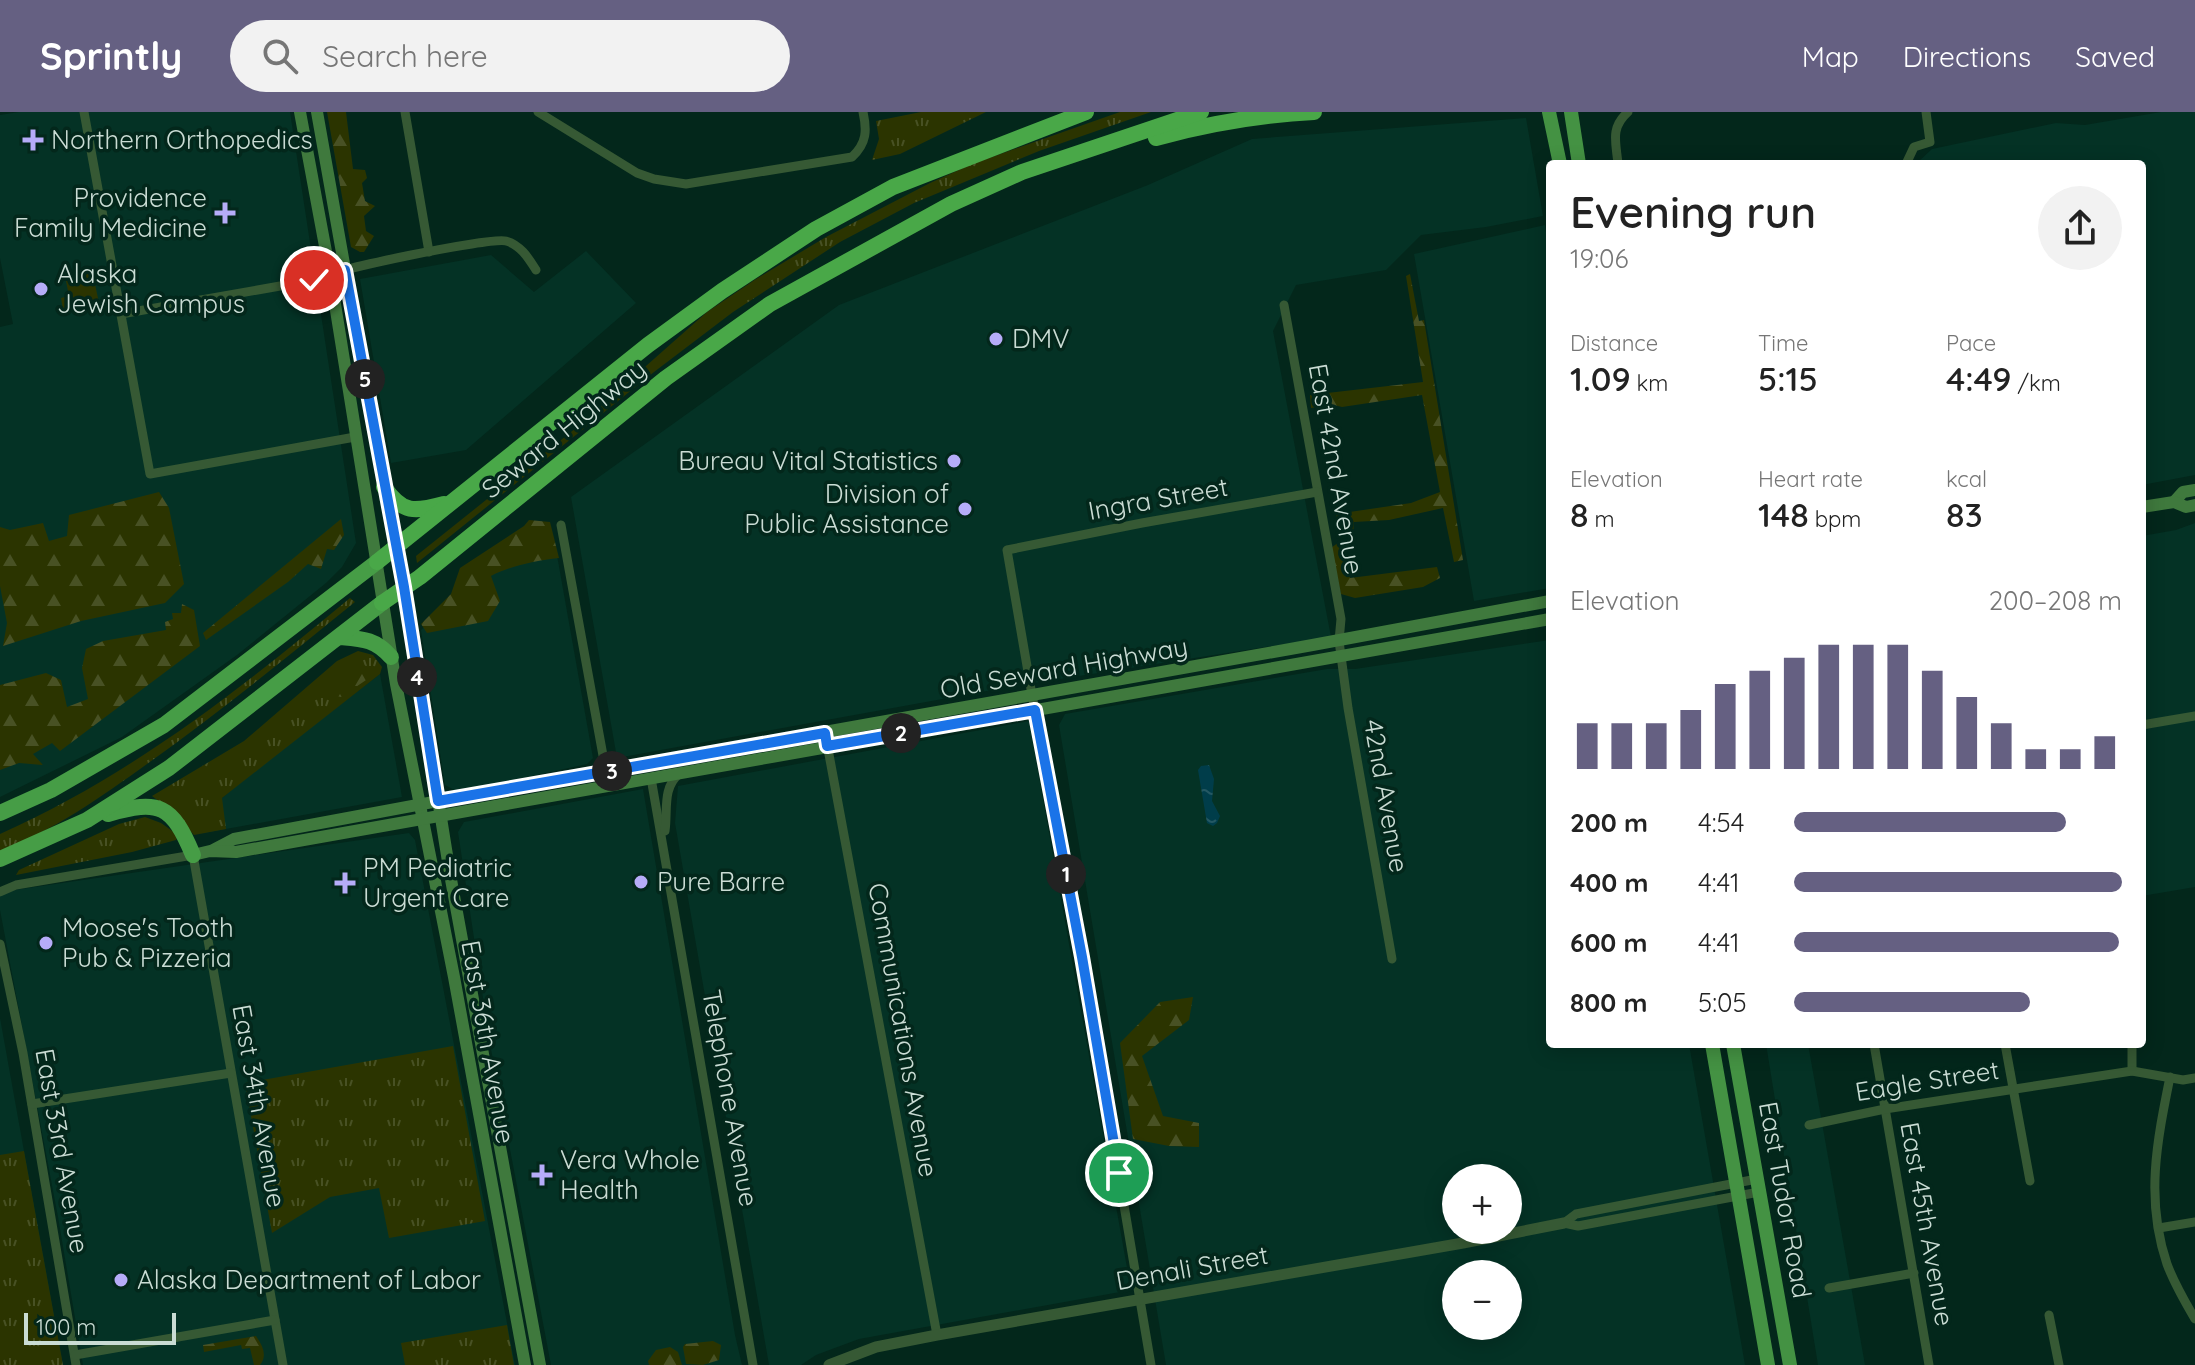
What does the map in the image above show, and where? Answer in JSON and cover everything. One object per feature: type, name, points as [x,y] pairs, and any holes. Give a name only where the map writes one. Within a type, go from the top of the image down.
[{"type":"highway","name":"Seward Highway","points":[[0,859],[87,820],[169,768],[420,577],[666,378],[770,304],[951,204],[1022,172],[1201,112]]},
{"type":"highway","points":[[1022,172],[1197,127],[1278,114],[1314,112]]},
{"type":"highway","name":"Seward Highway","points":[[0,813],[51,790],[164,725],[377,562],[648,345],[816,229],[893,187],[1081,113]]},
{"type":"highway","points":[[384,487],[394,501],[407,509],[422,510],[450,503]]},
{"type":"highway","points":[[339,637],[360,638],[380,644],[391,657]]},
{"type":"highway","points":[[87,820],[133,808],[160,808],[181,826],[193,855]]},
{"type":"main road","name":"East 36th Avenue","points":[[300,112],[330,273],[391,657],[469,1054],[525,1365]]},
{"type":"main road","name":"East 36th Avenue","points":[[317,112],[404,587],[438,801],[540,1365]]},
{"type":"main road","points":[[1549,112],[1559,160]]},
{"type":"main road","points":[[1571,112],[1578,160]]},
{"type":"main road","points":[[2174,502],[2183,492],[2195,490]]},
{"type":"main road","points":[[2146,506],[2174,502],[2186,507],[2195,505]]},
{"type":"main road","name":"Old Seward Highway","points":[[210,851],[236,852],[651,778],[1032,695],[1546,602]]},
{"type":"main road","name":"Old Seward Highway","points":[[193,855],[210,851],[234,839],[438,801],[716,753],[1035,710],[1546,620]]},
{"type":"main road","points":[[651,778],[664,767],[716,753]]},
{"type":"main road","name":"East Tudor Road","points":[[1713,1048],[1768,1365]]},
{"type":"main road","name":"East Tudor Road","points":[[1734,1048],[1790,1365]]},
{"type":"main road","points":[[469,1054],[478,1064],[492,1135],[498,1139]]},
{"type":"street","points":[[84,112],[150,474],[355,437]]},
{"type":"street","points":[[405,112],[429,252]]},
{"type":"street","points":[[538,112],[637,173],[670,183],[702,183],[852,157],[866,135],[863,112]]},
{"type":"street","points":[[1618,160],[1615,128],[1628,112]]},
{"type":"street","points":[[1908,160],[1914,147],[1930,142],[1926,112]]},
{"type":"street","points":[[121,314],[314,280],[330,273],[429,252],[506,241],[521,249],[536,270]]},
{"type":"street","name":"East 42nd Avenue","points":[[1284,305],[1341,619],[1339,641]]},
{"type":"street","name":"Ingra Street","points":[[1032,695],[1007,550],[1317,492]]},
{"type":"street","points":[[561,525],[606,772]]},
{"type":"street","name":"42nd Avenue","points":[[1339,641],[1392,959]]},
{"type":"street","points":[[1032,695],[1082,957],[1151,1365]]},
{"type":"street","points":[[2146,724],[2195,716]]},
{"type":"street","name":"Communications Avenue","points":[[826,740],[937,1335]]},
{"type":"street","name":"Telephone Avenue","points":[[663,838],[666,797],[672,780],[681,772]]},
{"type":"street","name":"Telephone Avenue","points":[[651,778],[753,1365]]},
{"type":"street","name":"Old Seward Highway","points":[[0,892],[16,885],[193,855]]},
{"type":"street","name":"East 34th Avenue","points":[[193,855],[283,1365]]},
{"type":"street","name":"East 33rd Avenue","points":[[0,944],[32,1104],[76,1360]]},
{"type":"street","name":"East 45th Avenue","points":[[1875,1048],[1929,1365]]},
{"type":"street","points":[[2006,1048],[2030,1181]]},
{"type":"street","points":[[2132,1048],[2132,1071]]},
{"type":"street","name":"Eagle Street","points":[[1809,1125],[1885,1109],[2132,1071],[2183,1080],[2195,1078]]},
{"type":"street","points":[[32,1104],[231,1073]]},
{"type":"street","points":[[2170,1077],[2156,1145],[2153,1194],[2167,1265],[2195,1319]]},
{"type":"street","name":"Denali Street","points":[[829,1365],[876,1347],[937,1335],[1463,1243],[1564,1223],[1576,1214],[1758,1186]]},
{"type":"street","points":[[2159,1228],[2195,1222]]},
{"type":"street","points":[[1829,1288],[1914,1273]]},
{"type":"street","points":[[2049,1315],[2059,1365]]},
{"type":"street","points":[[76,1360],[275,1320]]},
{"type":"shaded area","points":[[19,112],[290,112],[356,543],[342,567],[326,583],[237,655],[122,737],[0,797],[0,327],[13,324],[0,258],[0,115]]},
{"type":"shaded area","points":[[2161,112],[2195,112],[2195,475],[2146,484],[2146,160],[1920,160],[1932,149],[2056,123],[2085,125]]},
{"type":"shaded area","points":[[1526,118],[1543,216],[1421,235],[1386,270],[1296,285],[1273,331],[1331,637],[1014,686],[617,758],[571,497],[839,305],[1148,185],[1252,139]]},
{"type":"shaded area","points":[[1545,225],[1546,589],[1474,601],[1414,254]]},
{"type":"shaded area","points":[[586,251],[636,303],[466,450],[391,463],[360,279],[491,255],[534,292]]},
{"type":"shaded area","points":[[2195,523],[2195,887],[2146,895],[2146,535]]},
{"type":"shaded area","points":[[555,544],[593,758],[587,764],[458,792],[445,785],[421,630],[483,574]]},
{"type":"shaded area","points":[[1546,641],[1546,1048],[1690,1048],[1745,1365],[1166,1365],[1059,725],[1065,714],[1327,669],[1355,669]]},
{"type":"shaded area","points":[[380,674],[402,797],[204,833],[222,798]]},
{"type":"shaded area","points":[[1029,721],[1131,1290],[859,1339],[816,1355],[801,1365],[769,1365],[675,823],[678,786]]},
{"type":"shaded area","points":[[643,789],[742,1365],[551,1365],[490,1044],[458,832],[464,822]]},
{"type":"shaded area","points":[[409,833],[415,840],[515,1365],[83,1365],[0,910],[0,892]]},
{"type":"shaded area","points":[[0,1018],[24,1151],[63,1365],[0,1365]]},
{"type":"shaded area","points":[[1767,1048],[1809,1048],[1865,1365],[1818,1365]]},
{"type":"green space","points":[[327,112],[346,112],[353,169],[365,170],[367,178],[362,183],[365,201],[375,206],[364,216],[366,231],[374,236],[364,252],[351,247]]},
{"type":"green space","points":[[921,112],[986,112],[900,154],[872,160],[879,139],[876,121]]},
{"type":"green space","points":[[1120,112],[1151,112],[1039,151],[914,203],[840,242],[733,312],[417,563],[416,556],[576,428],[707,312],[756,279],[826,237],[930,183],[972,164]]},
{"type":"green space","points":[[92,270],[99,303],[63,310],[61,298],[69,296],[65,276]]},
{"type":"green space","points":[[1410,274],[1419,321],[1424,320],[1463,560],[1454,562],[1443,508],[1389,520],[1354,522],[1353,534],[1339,528],[1336,514],[1411,503],[1440,492],[1422,395],[1342,407],[1311,408],[1310,395],[1423,382],[1406,276]]},
{"type":"green space","points":[[159,492],[169,508],[184,584],[165,603],[81,621],[3,646],[7,623],[0,586],[0,527],[10,530],[43,523],[49,541],[67,536],[69,515]]},
{"type":"green space","points":[[341,519],[344,535],[334,550],[327,549],[321,569],[308,564],[288,582],[206,640],[203,633]]},
{"type":"green space","points":[[529,520],[550,522],[559,558],[524,564],[491,576],[500,601],[488,621],[427,633],[421,624],[451,594],[460,568]]},
{"type":"green space","points":[[1339,542],[1350,578],[1437,567],[1440,578],[1423,587],[1355,598],[1341,594],[1331,548]]},
{"type":"green space","points":[[350,598],[355,602],[174,745],[76,812],[39,834],[0,851],[0,834],[48,811],[139,758],[226,697]]},
{"type":"green space","points":[[182,604],[194,610],[200,646],[60,751],[52,743],[33,754],[43,765],[19,763],[0,770],[0,685],[46,673],[61,680],[67,707],[88,699],[82,668],[86,649],[103,641],[166,630],[165,622],[173,619],[172,613],[181,613]]},
{"type":"green space","points":[[358,651],[373,655],[382,667],[380,674],[222,798],[226,829],[194,835],[174,813],[152,796],[244,741],[337,661]]},
{"type":"green space","points":[[356,659],[370,669],[372,676],[341,697],[318,692]]},
{"type":"green space","points":[[145,817],[178,835],[176,840],[16,875],[19,870],[119,824]]},
{"type":"green space","points":[[1193,997],[1189,1020],[1142,1056],[1163,1116],[1199,1123],[1199,1147],[1169,1146],[1133,1139],[1120,1043],[1160,1002]]},
{"type":"green space","points":[[453,1046],[485,1221],[389,1238],[379,1188],[330,1197],[272,1233],[245,1083]]},
{"type":"green space","points":[[24,1151],[63,1365],[0,1365],[0,1155]]},
{"type":"green space","points":[[507,1325],[514,1365],[405,1365],[401,1343]]},
{"type":"green space","points":[[256,1336],[264,1354],[260,1365],[254,1365],[250,1348],[242,1349],[241,1345],[204,1352],[203,1345]]},
{"type":"green space","points":[[713,1341],[721,1345],[719,1360],[703,1365],[686,1364],[685,1344]]},
{"type":"green space","points":[[670,1347],[678,1352],[682,1365],[649,1365],[648,1361],[656,1350]]},
{"type":"water","points":[[1209,765],[1214,779],[1212,801],[1220,816],[1213,826],[1207,823],[1198,770],[1201,766]]},
{"type":"place","name":"Northern Orthopedics","points":[[33,140]]},
{"type":"place","name":"Providence Family Medicine","points":[[225,213]]},
{"type":"place","name":"Alaska Jewish Campus","points":[[41,289]]},
{"type":"place","name":"DMV","points":[[996,339]]},
{"type":"place","name":"Bureau Vital Statistics","points":[[954,461]]},
{"type":"place","name":"Division of Public Assistance","points":[[965,509]]},
{"type":"place","name":"Pure Barre","points":[[641,882]]},
{"type":"place","name":"PM Pediatric Urgent Care","points":[[345,883]]},
{"type":"place","name":"Moose's Tooth Pub & Pizzeria","points":[[46,943]]},
{"type":"place","name":"Vera Whole Health","points":[[542,1175]]},
{"type":"place","name":"Alaska Department of Labor","points":[[121,1280]]},
{"type":"route","points":[[314,280],[345,270],[404,587],[438,801],[825,733],[827,746],[1035,710],[1119,1173]]}]
